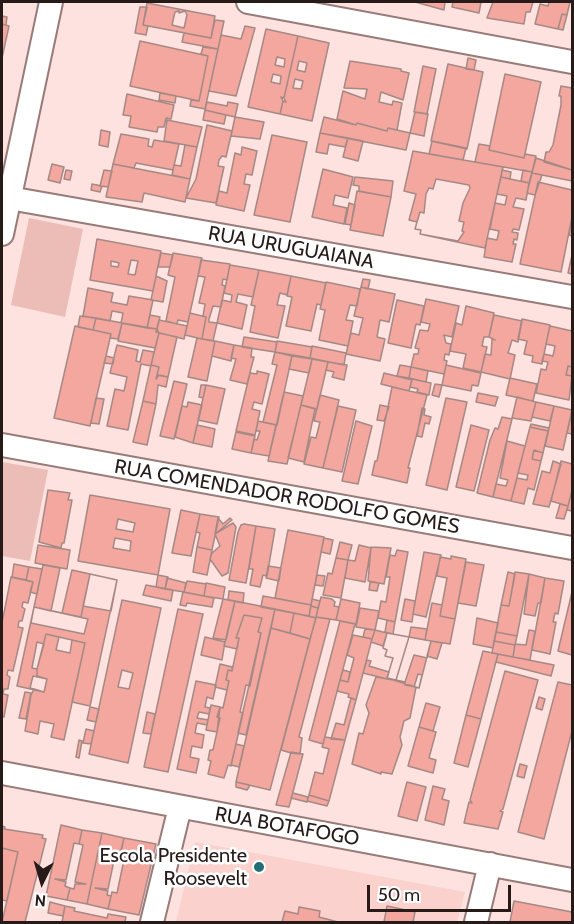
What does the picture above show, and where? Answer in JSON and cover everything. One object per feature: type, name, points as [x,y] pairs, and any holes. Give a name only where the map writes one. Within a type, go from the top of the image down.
[{"type":"street","points":[[2,234],[51,2]]},
{"type":"street","points":[[248,2],[573,62]]},
{"type":"street","name":"RUA URUGUAIANA","points":[[9,198],[573,297]]},
{"type":"street","name":"RUA COMENDADOR RODOLFO GOMES","points":[[2,445],[573,548]]},
{"type":"street","name":"RUA BOTAFOGO","points":[[2,773],[490,864],[572,877]]},
{"type":"street","points":[[152,922],[180,807]]},
{"type":"street","points":[[476,922],[490,864]]},
{"type":"shaded area","points":[[29,218],[83,229],[65,317],[11,305]]},
{"type":"shaded area","points":[[2,462],[48,470],[30,561],[2,556]]},
{"type":"shaded area","name":"Escola Presidente Roosevelt","points":[[195,842],[465,892],[457,922],[176,922]]},
{"type":"building","points":[[415,2],[445,2],[444,10]]},
{"type":"building","points":[[453,2],[481,2],[479,13],[452,7]]},
{"type":"building","points":[[493,2],[533,2],[530,12],[526,12],[524,24],[487,18]]},
{"type":"building","points":[[549,2],[570,2],[567,15],[562,14],[558,29],[535,24],[540,4],[548,6]]},
{"type":"building","points":[[147,3],[215,16],[211,38],[143,25]]},
{"type":"building","points":[[140,7],[147,7],[143,25],[148,26],[146,35],[135,33]]},
{"type":"building","points":[[179,11],[179,13],[185,11],[187,15],[184,28],[172,25],[175,12]]},
{"type":"building","points":[[562,14],[567,15],[563,30],[558,29]]},
{"type":"building","points":[[2,16],[7,17],[6,25],[2,24]]},
{"type":"building","points":[[215,20],[224,21],[218,49],[182,42],[184,33],[211,38]]},
{"type":"building","points":[[2,24],[9,26],[2,58]]},
{"type":"building","points":[[245,26],[255,28],[236,96],[209,91],[221,35],[241,39]]},
{"type":"building","points":[[266,29],[298,36],[284,98],[281,97],[283,101],[280,114],[248,107]],"holes":[[[277,57],[285,59],[284,67],[275,65]],[[273,74],[281,76],[280,84],[271,82]]]},
{"type":"building","points":[[298,36],[329,43],[312,121],[280,114],[283,101],[286,102],[284,98]],"holes":[[[299,61],[307,63],[305,72],[297,70]],[[295,79],[303,81],[301,89],[293,88]]]},
{"type":"building","points":[[140,41],[208,56],[199,101],[130,86]]},
{"type":"building","points":[[203,47],[218,49],[205,109],[190,106],[191,100],[199,101],[208,56],[201,54]]},
{"type":"building","points":[[468,58],[476,60],[474,70],[466,69]]},
{"type":"building","points":[[350,61],[401,69],[409,73],[403,100],[381,92],[379,102],[392,105],[393,101],[402,103],[397,130],[388,128],[387,131],[337,119],[343,91],[365,99],[367,89],[344,88]]},
{"type":"building","points":[[448,64],[483,72],[467,149],[431,141]]},
{"type":"building","points":[[423,66],[436,69],[427,114],[414,112]]},
{"type":"building","points":[[505,74],[541,82],[524,158],[489,150]]},
{"type":"building","points":[[561,86],[572,88],[572,170],[544,162],[546,152],[549,152],[553,145],[561,105],[561,96],[559,96]]},
{"type":"building","points":[[160,93],[176,96],[175,103],[159,100]]},
{"type":"building","points":[[127,94],[174,105],[171,119],[166,118],[164,127],[158,127],[157,132],[129,127],[131,116],[123,115]]},
{"type":"building","points":[[207,102],[227,106],[228,102],[238,104],[235,117],[205,110]]},
{"type":"building","points":[[205,110],[226,115],[224,124],[203,120]]},
{"type":"building","points":[[415,112],[428,114],[424,136],[410,133]]},
{"type":"building","points":[[235,117],[264,122],[260,139],[231,136]]},
{"type":"building","points":[[324,117],[387,131],[388,128],[410,133],[406,150],[320,133]]},
{"type":"building","points":[[167,120],[202,127],[197,147],[164,141]]},
{"type":"building","points":[[207,125],[232,131],[226,157],[222,156],[219,160],[218,166],[224,167],[216,203],[186,198],[196,179]]},
{"type":"building","points":[[101,130],[110,132],[108,147],[99,145]]},
{"type":"building","points":[[320,133],[348,138],[345,147],[329,144],[327,154],[316,152]]},
{"type":"building","points":[[121,134],[149,139],[148,146],[152,147],[154,140],[179,144],[173,170],[136,163],[134,168],[113,164]]},
{"type":"building","points":[[272,135],[307,142],[290,222],[254,215]]},
{"type":"building","points":[[348,138],[363,141],[358,161],[343,157]]},
{"type":"building","points":[[432,141],[466,148],[463,160],[429,154]]},
{"type":"building","points":[[479,144],[490,146],[489,150],[524,158],[525,154],[536,156],[532,172],[475,162]]},
{"type":"building","points":[[185,145],[197,147],[190,179],[172,175],[174,165],[181,166]]},
{"type":"building","points":[[242,147],[257,151],[252,175],[246,174],[244,184],[250,185],[244,211],[216,205],[219,191],[227,193],[235,153],[241,155]]},
{"type":"building","points":[[413,151],[503,167],[485,248],[420,234],[421,230],[415,229],[417,222],[409,220],[416,194],[404,191]]},
{"type":"building","points":[[536,158],[572,170],[572,181],[532,173]]},
{"type":"building","points":[[52,164],[64,167],[60,183],[48,180]]},
{"type":"building","points":[[113,164],[190,179],[185,202],[144,193],[142,202],[106,197]]},
{"type":"building","points":[[323,169],[353,177],[348,198],[335,195],[333,205],[347,208],[344,224],[312,217]]},
{"type":"building","points":[[66,170],[72,171],[70,180],[64,179]]},
{"type":"building","points":[[104,170],[112,171],[108,187],[100,186]]},
{"type":"building","points":[[502,170],[511,172],[510,179],[501,177]]},
{"type":"building","points":[[523,170],[532,172],[529,183],[521,181]]},
{"type":"building","points":[[532,173],[542,175],[535,195],[527,193]]},
{"type":"building","points":[[355,177],[393,181],[391,197],[359,191],[359,186],[353,185]]},
{"type":"building","points":[[501,177],[529,183],[526,200],[516,198],[513,207],[524,209],[519,230],[513,229],[512,232],[518,233],[517,240],[514,239],[513,244],[516,244],[512,262],[484,257],[487,238],[497,240],[499,231],[490,229],[495,203],[505,205],[507,196],[497,194]]},
{"type":"building","points":[[436,179],[469,185],[459,221],[464,222],[462,231],[464,232],[458,241],[420,234],[421,230],[415,229],[420,212],[424,213],[426,194],[429,188],[433,189]]},
{"type":"building","points":[[538,182],[572,190],[572,217],[561,272],[520,264]]},
{"type":"building","points":[[92,184],[102,186],[100,192],[91,190]]},
{"type":"building","points":[[357,191],[391,197],[383,236],[350,230]]},
{"type":"building","points":[[349,203],[355,205],[351,225],[345,224]]},
{"type":"building","points":[[572,220],[572,236],[569,235]]},
{"type":"building","points":[[97,239],[161,251],[153,291],[90,280]],"holes":[[[131,260],[138,261],[135,275],[128,274]],[[111,261],[119,263],[118,267],[111,266]]]},
{"type":"building","points":[[161,253],[173,255],[170,267],[158,267]]},
{"type":"building","points":[[173,253],[202,258],[188,322],[178,320],[177,324],[166,321],[175,277],[168,275]]},
{"type":"building","points":[[572,255],[572,274],[568,273]]},
{"type":"building","points":[[201,260],[230,264],[227,280],[223,279],[222,285],[225,286],[221,307],[213,306],[209,319],[209,322],[217,323],[213,341],[202,339],[206,317],[203,316],[205,304],[199,303],[205,277],[198,276]]},
{"type":"building","points":[[230,265],[259,270],[253,297],[238,294],[236,302],[247,305],[242,329],[217,323],[222,300],[231,302],[232,295],[224,293]]},
{"type":"building","points":[[259,270],[291,276],[287,295],[280,293],[277,305],[285,306],[278,338],[250,332],[255,306],[251,305]]},
{"type":"building","points":[[156,276],[167,281],[163,302],[151,300]]},
{"type":"building","points":[[291,276],[326,283],[321,305],[317,304],[311,331],[286,326],[292,297],[287,296]]},
{"type":"building","points":[[363,279],[370,280],[368,289],[361,287]]},
{"type":"building","points":[[326,282],[360,289],[357,306],[350,305],[346,320],[353,321],[348,346],[319,340],[325,310],[320,309]]},
{"type":"building","points":[[361,287],[395,294],[389,322],[380,320],[377,337],[385,339],[380,361],[346,354],[351,333],[359,335],[363,318],[354,316]]},
{"type":"building","points":[[88,288],[113,293],[111,302],[127,305],[129,296],[153,300],[147,328],[121,323],[123,313],[112,311],[110,321],[83,316]]},
{"type":"building","points":[[426,299],[459,306],[452,337],[444,335],[446,343],[451,344],[449,355],[445,354],[444,360],[447,361],[444,374],[411,367],[414,354],[418,354],[419,349],[415,348],[420,330],[428,331],[430,324],[421,322]]},
{"type":"building","points":[[397,300],[424,306],[420,325],[416,324],[411,348],[388,343]]},
{"type":"building","points":[[466,306],[494,313],[489,337],[484,337],[482,346],[487,347],[481,372],[463,368],[466,354],[450,351],[456,323],[462,325]]},
{"type":"building","points":[[190,313],[206,317],[202,339],[185,335]]},
{"type":"building","points":[[150,315],[160,317],[157,329],[147,328]]},
{"type":"building","points":[[494,315],[522,321],[518,342],[512,340],[508,353],[515,355],[510,379],[481,372],[485,354],[491,355],[492,339],[495,340],[489,337]]},
{"type":"building","points":[[80,316],[96,318],[93,330],[78,327]]},
{"type":"building","points":[[96,318],[122,323],[118,339],[110,338],[111,334],[93,330]]},
{"type":"building","points":[[522,319],[550,325],[542,364],[532,362],[533,356],[524,354],[527,341],[518,339]]},
{"type":"building","points":[[159,320],[187,326],[184,339],[156,332]]},
{"type":"building","points":[[122,323],[157,329],[159,333],[155,348],[118,341]]},
{"type":"building","points":[[75,326],[111,334],[90,426],[54,418]]},
{"type":"building","points":[[550,326],[572,331],[572,367],[568,366],[566,375],[572,376],[569,400],[536,393],[541,369],[546,370],[548,362],[542,361],[544,354],[553,356],[555,346],[546,344]]},
{"type":"building","points":[[159,333],[177,337],[168,377],[157,375],[159,367],[151,365]]},
{"type":"building","points":[[244,337],[277,342],[275,352],[242,347]]},
{"type":"building","points":[[197,338],[215,341],[207,381],[188,377]]},
{"type":"building","points":[[215,341],[234,345],[231,361],[212,356]]},
{"type":"building","points":[[277,341],[312,347],[310,358],[275,352]]},
{"type":"building","points":[[117,345],[138,350],[136,361],[140,362],[143,350],[154,352],[151,366],[141,364],[128,430],[107,426],[115,389],[124,391],[127,377],[110,373]]},
{"type":"building","points":[[234,345],[252,348],[251,357],[254,357],[247,384],[230,380],[236,359],[231,358]]},
{"type":"building","points":[[312,346],[346,353],[344,365],[310,358]]},
{"type":"building","points":[[275,352],[292,356],[277,425],[263,422],[277,365],[272,364]]},
{"type":"building","points":[[106,356],[114,358],[113,364],[104,363]]},
{"type":"building","points":[[292,356],[312,359],[309,373],[289,369]]},
{"type":"building","points":[[312,359],[328,362],[317,409],[301,405]]},
{"type":"building","points":[[328,362],[347,365],[344,380],[332,377],[334,372],[326,370]]},
{"type":"building","points":[[151,365],[159,367],[156,379],[159,375],[168,377],[166,387],[158,385],[156,404],[143,401]]},
{"type":"building","points":[[400,365],[411,367],[409,378],[397,376]]},
{"type":"building","points":[[446,365],[481,373],[478,386],[472,385],[471,391],[442,385]]},
{"type":"building","points":[[568,366],[572,367],[572,376],[566,375]]},
{"type":"building","points":[[411,367],[428,371],[426,382],[409,378]]},
{"type":"building","points":[[257,371],[269,374],[262,404],[254,402],[252,409],[260,411],[255,435],[236,431],[250,373],[257,374]]},
{"type":"building","points":[[384,373],[412,380],[409,391],[381,384]]},
{"type":"building","points":[[510,378],[537,384],[533,401],[506,395]]},
{"type":"building","points":[[412,379],[431,383],[429,395],[417,392],[418,389],[410,387]]},
{"type":"building","points":[[174,381],[187,384],[174,439],[160,436]]},
{"type":"building","points":[[435,384],[442,385],[439,397],[432,395]]},
{"type":"building","points":[[201,385],[206,385],[203,398],[199,397]]},
{"type":"building","points":[[206,385],[225,389],[217,424],[198,420]]},
{"type":"building","points":[[392,387],[427,395],[408,468],[410,468],[407,483],[372,475]]},
{"type":"building","points":[[284,392],[303,396],[287,464],[268,461]]},
{"type":"building","points":[[478,393],[498,397],[495,406],[476,402]]},
{"type":"building","points":[[320,395],[339,400],[323,468],[304,464],[311,437],[316,438],[320,422],[314,421]]},
{"type":"building","points":[[517,397],[536,402],[531,421],[512,418]]},
{"type":"building","points":[[96,398],[104,399],[99,424],[91,423]]},
{"type":"building","points":[[446,398],[467,402],[447,490],[426,485]]},
{"type":"building","points":[[143,401],[156,404],[147,445],[133,442]]},
{"type":"building","points":[[188,402],[202,405],[193,443],[175,437],[182,406],[187,407]]},
{"type":"building","points":[[536,402],[554,406],[550,421],[532,417]]},
{"type":"building","points":[[301,405],[315,409],[304,462],[288,458]]},
{"type":"building","points":[[380,405],[389,407],[384,421],[377,420]]},
{"type":"building","points":[[338,406],[356,410],[342,472],[323,468]]},
{"type":"building","points":[[554,406],[572,410],[563,450],[545,446]]},
{"type":"building","points":[[422,408],[425,409],[424,415],[431,417],[429,424],[425,423],[422,437],[417,436]]},
{"type":"building","points":[[572,413],[572,434],[567,433]]},
{"type":"building","points":[[502,417],[512,419],[493,497],[477,493],[490,440],[495,428],[498,429]]},
{"type":"building","points":[[258,421],[276,425],[269,456],[251,453],[254,439],[257,440],[260,431],[256,431]]},
{"type":"building","points":[[356,421],[372,426],[358,484],[342,481]]},
{"type":"building","points":[[531,424],[549,428],[548,431],[530,427]]},
{"type":"building","points":[[197,425],[215,429],[212,447],[193,443]]},
{"type":"building","points":[[471,425],[489,430],[474,491],[456,487]]},
{"type":"building","points":[[530,427],[548,431],[543,453],[534,450],[532,459],[541,461],[534,490],[528,488],[524,504],[511,501],[517,478],[527,480],[528,475],[518,473]]},
{"type":"building","points":[[236,432],[255,436],[251,453],[232,449]]},
{"type":"building","points":[[507,441],[525,446],[511,501],[493,497],[496,484],[506,486],[508,480],[500,478]]},
{"type":"building","points":[[534,450],[543,453],[541,461],[532,459]]},
{"type":"building","points":[[553,461],[561,464],[549,507],[533,504],[542,471],[550,473]]},
{"type":"building","points":[[561,461],[572,464],[572,490],[568,506],[551,501]]},
{"type":"building","points":[[48,490],[70,493],[68,500],[72,500],[64,543],[61,548],[39,542]]},
{"type":"building","points":[[572,490],[572,511],[567,510]]},
{"type":"building","points":[[90,495],[170,509],[158,575],[78,561]],"holes":[[[118,519],[135,523],[133,532],[116,529]],[[115,538],[131,541],[130,551],[113,548]]]},
{"type":"building","points":[[560,504],[568,506],[564,519],[556,518]]},
{"type":"building","points":[[181,510],[200,514],[191,556],[172,553]]},
{"type":"building","points":[[200,514],[219,517],[212,550],[197,547],[200,533],[196,532]]},
{"type":"building","points":[[218,518],[223,524],[230,518],[232,520],[215,534]]},
{"type":"building","points":[[233,523],[236,527],[228,573],[222,576],[210,559],[212,553],[220,546],[215,534]]},
{"type":"building","points":[[244,524],[256,526],[246,583],[229,580],[238,532]]},
{"type":"building","points":[[256,526],[275,529],[267,576],[263,575],[260,587],[250,585],[253,569],[249,569]]},
{"type":"building","points":[[288,530],[324,537],[311,605],[275,598]]},
{"type":"building","points":[[324,538],[333,540],[330,554],[321,552]]},
{"type":"building","points":[[340,542],[352,545],[348,560],[336,558]]},
{"type":"building","points":[[38,545],[70,550],[67,569],[35,563]]},
{"type":"building","points":[[359,545],[371,548],[365,582],[345,578],[348,560],[355,561]]},
{"type":"building","points":[[197,547],[212,550],[207,575],[193,572]]},
{"type":"building","points":[[371,547],[391,548],[384,584],[368,581]]},
{"type":"building","points":[[397,550],[408,552],[395,622],[378,618],[381,601],[386,602],[390,577],[386,577],[390,555],[395,556]]},
{"type":"building","points":[[424,552],[441,555],[426,617],[413,614]]},
{"type":"building","points":[[451,556],[466,559],[455,619],[440,616],[447,578],[437,576],[440,557],[451,559]]},
{"type":"building","points":[[336,558],[348,560],[341,598],[323,595],[328,573],[332,574]]},
{"type":"building","points":[[466,562],[484,565],[476,606],[458,603]]},
{"type":"building","points":[[14,564],[29,567],[26,580],[12,577]]},
{"type":"building","points":[[43,565],[60,568],[51,611],[34,607]]},
{"type":"building","points":[[268,566],[281,568],[279,581],[266,578]]},
{"type":"building","points":[[29,567],[42,569],[37,594],[30,592],[33,582],[26,580]]},
{"type":"building","points":[[72,570],[90,574],[81,617],[62,613]]},
{"type":"building","points":[[508,572],[515,574],[509,606],[501,605]]},
{"type":"building","points":[[515,572],[529,574],[517,636],[496,632],[501,605],[509,606]]},
{"type":"building","points":[[90,574],[117,580],[90,706],[72,702],[85,643],[46,634],[37,669],[37,676],[47,679],[44,692],[17,686],[34,607],[81,617]]},
{"type":"building","points":[[90,574],[117,580],[111,611],[83,606]]},
{"type":"building","points":[[529,574],[545,578],[541,603],[538,603],[535,616],[524,614]]},
{"type":"building","points":[[158,575],[168,577],[165,589],[156,587]]},
{"type":"building","points":[[317,575],[325,576],[323,586],[315,585]]},
{"type":"building","points":[[11,577],[33,582],[28,603],[23,602],[22,607],[25,609],[18,627],[23,628],[13,671],[8,670],[7,675],[10,677],[8,689],[4,689],[3,694],[8,695],[4,717],[2,717],[2,623]]},
{"type":"building","points":[[167,578],[186,583],[184,592],[165,589]]},
{"type":"building","points":[[545,578],[564,581],[558,614],[555,613],[553,622],[556,622],[550,654],[532,650]]},
{"type":"building","points":[[187,581],[206,584],[204,596],[184,592]]},
{"type":"building","points":[[370,582],[379,583],[377,591],[369,590]]},
{"type":"building","points":[[206,583],[225,587],[223,599],[204,596]]},
{"type":"building","points":[[146,585],[173,590],[171,601],[143,595]]},
{"type":"building","points":[[229,591],[244,593],[243,603],[228,600]]},
{"type":"building","points":[[183,592],[214,598],[212,607],[187,603],[186,606],[180,605]]},
{"type":"building","points":[[572,592],[572,655],[558,651]]},
{"type":"building","points":[[263,596],[311,605],[309,616],[261,607]]},
{"type":"building","points":[[321,597],[332,599],[335,602],[334,606],[339,607],[336,620],[316,617]]},
{"type":"building","points":[[223,599],[235,601],[226,640],[213,638]]},
{"type":"building","points":[[312,599],[320,601],[318,608],[311,606]]},
{"type":"building","points":[[341,599],[360,603],[356,624],[336,620]]},
{"type":"building","points":[[405,599],[415,601],[412,622],[401,620]]},
{"type":"building","points":[[122,600],[161,608],[128,763],[89,754]],"holes":[[[122,670],[133,673],[129,689],[118,687]]]},
{"type":"building","points":[[235,601],[275,609],[246,735],[238,733],[261,633],[258,632],[262,618],[244,615],[236,638],[239,638],[237,649],[224,646]]},
{"type":"building","points":[[432,603],[442,605],[440,616],[455,619],[450,644],[425,640]]},
{"type":"building","points":[[311,606],[318,608],[316,618],[309,616]]},
{"type":"building","points":[[34,607],[88,619],[84,634],[31,623]]},
{"type":"building","points":[[360,608],[379,611],[375,630],[356,627]]},
{"type":"building","points":[[178,609],[203,614],[168,772],[144,767]]},
{"type":"building","points":[[275,609],[294,613],[290,633],[271,628]]},
{"type":"building","points":[[294,613],[316,618],[310,639],[290,633]]},
{"type":"building","points":[[244,615],[262,618],[258,632],[261,633],[250,686],[246,685],[240,712],[243,713],[231,766],[228,765],[224,778],[208,774],[211,761],[208,760],[210,750],[213,750],[220,718],[217,717],[220,707],[223,708],[229,681],[226,680],[228,670],[232,671],[239,638],[236,638]]},
{"type":"building","points":[[316,617],[330,619],[299,737],[302,738],[300,754],[291,753],[281,750]]},
{"type":"building","points":[[477,618],[498,623],[493,648],[473,644]]},
{"type":"building","points":[[387,620],[395,622],[393,634],[385,632]]},
{"type":"building","points":[[340,621],[355,624],[323,744],[309,740]]},
{"type":"building","points":[[411,627],[427,629],[425,640],[409,637]]},
{"type":"building","points":[[271,628],[310,639],[270,790],[236,782]]},
{"type":"building","points":[[365,629],[375,630],[372,639],[363,637]]},
{"type":"building","points":[[375,630],[387,633],[383,646],[371,642]]},
{"type":"building","points":[[529,630],[535,631],[530,660],[513,657],[515,644],[526,645]]},
{"type":"building","points":[[496,632],[517,636],[515,645],[494,641]]},
{"type":"building","points":[[387,633],[409,637],[396,680],[387,678],[393,658],[385,656],[387,650],[383,648]]},
{"type":"building","points":[[387,633],[431,641],[419,688],[387,678],[393,658],[385,656],[387,650],[383,648]]},
{"type":"building","points":[[46,634],[59,637],[56,650],[70,653],[72,640],[85,643],[64,740],[51,737],[54,724],[40,721],[38,734],[25,731],[31,695],[34,689],[44,692],[47,679],[37,676]]},
{"type":"building","points":[[353,635],[372,639],[356,700],[348,697],[349,694],[337,691],[340,680],[348,682],[354,658],[347,655]]},
{"type":"building","points":[[205,637],[225,642],[222,660],[201,655]]},
{"type":"building","points":[[409,637],[431,641],[427,658],[414,655],[405,682],[396,680]]},
{"type":"building","points":[[431,641],[442,643],[437,659],[427,656]]},
{"type":"building","points":[[494,641],[515,645],[513,657],[492,653]]},
{"type":"building","points":[[37,642],[44,644],[37,669],[32,668]]},
{"type":"building","points":[[483,651],[498,654],[481,719],[466,715]]},
{"type":"building","points":[[498,654],[554,665],[551,676],[496,662]]},
{"type":"building","points":[[367,660],[371,661],[369,666],[389,672],[387,679],[363,673]]},
{"type":"building","points":[[220,664],[232,667],[232,671],[228,670],[227,690],[215,687]]},
{"type":"building","points":[[343,670],[350,672],[348,682],[340,680]]},
{"type":"building","points":[[505,671],[538,680],[503,809],[500,811],[503,812],[498,829],[464,823],[469,802],[472,803],[470,800]]},
{"type":"building","points":[[418,674],[422,675],[419,688],[414,687]]},
{"type":"building","points":[[33,676],[47,679],[44,692],[30,688]]},
{"type":"building","points":[[376,677],[405,682],[405,685],[416,687],[410,718],[404,721],[400,737],[402,745],[392,774],[381,772],[381,774],[352,764],[359,733],[363,734],[369,713],[366,705]]},
{"type":"building","points":[[196,681],[216,685],[213,699],[207,697],[205,707],[210,708],[209,714],[199,712],[197,718],[208,720],[207,725],[197,723],[195,733],[204,735],[202,748],[192,746],[190,757],[199,759],[196,773],[177,769]]},
{"type":"building","points":[[558,682],[572,685],[572,731],[544,839],[518,832]]},
{"type":"building","points":[[25,692],[31,693],[26,719],[19,718]]},
{"type":"building","points":[[539,697],[545,699],[542,710],[536,708]]},
{"type":"building","points":[[351,698],[356,700],[345,740],[331,739],[336,723],[344,725]]},
{"type":"building","points":[[426,703],[440,707],[433,731],[419,727]]},
{"type":"building","points":[[211,705],[220,707],[217,732],[206,730]]},
{"type":"building","points":[[90,707],[99,709],[96,722],[87,720]]},
{"type":"building","points":[[147,712],[155,714],[151,734],[143,733]]},
{"type":"building","points":[[466,715],[481,719],[468,767],[454,763]]},
{"type":"building","points":[[419,727],[436,732],[429,758],[436,760],[433,773],[408,766]]},
{"type":"building","points":[[86,729],[94,731],[91,744],[83,743]]},
{"type":"building","points":[[325,737],[345,740],[329,801],[309,795],[315,772],[323,774],[329,749],[322,747]]},
{"type":"building","points":[[79,740],[82,741],[79,758],[76,757]]},
{"type":"building","points":[[236,744],[244,746],[239,767],[231,765]]},
{"type":"building","points":[[291,752],[303,754],[289,807],[276,805]]},
{"type":"building","points":[[520,764],[527,766],[524,778],[517,776]]},
{"type":"building","points":[[236,782],[249,785],[249,787],[247,790],[236,787]]},
{"type":"building","points":[[407,782],[426,787],[417,821],[398,816]]},
{"type":"building","points":[[433,786],[445,789],[442,799],[449,801],[444,825],[425,820]]},
{"type":"building","points":[[293,793],[308,797],[307,802],[291,798]]},
{"type":"building","points":[[309,795],[329,801],[327,806],[307,801]]},
{"type":"building","points":[[61,825],[82,830],[79,844],[74,843],[66,880],[55,879],[66,882],[65,886],[70,888],[67,900],[46,896]]},
{"type":"building","points":[[2,826],[5,827],[4,829],[43,835],[42,838],[46,839],[25,922],[2,922],[18,852],[2,848]]},
{"type":"building","points":[[82,830],[102,833],[87,904],[67,900],[70,888],[74,889],[75,884],[86,884],[75,882],[83,845],[79,844]]},
{"type":"building","points":[[102,833],[124,838],[121,852],[116,851],[108,889],[95,888],[108,891],[107,895],[111,896],[108,909],[87,904]]},
{"type":"building","points":[[124,838],[156,844],[139,915],[108,909],[112,892],[117,893],[125,855],[120,854]]},
{"type":"building","points":[[2,848],[18,852],[7,901],[2,900]]},
{"type":"building","points":[[514,901],[572,912],[572,922],[510,922]]},
{"type":"building","points":[[50,902],[65,906],[63,916],[48,913]]},
{"type":"building","points":[[65,906],[75,908],[74,911],[107,918],[108,914],[126,917],[125,922],[62,922]]},
{"type":"building","points":[[387,906],[415,912],[413,922],[384,922]]},
{"type":"building","points":[[299,907],[320,911],[319,917],[338,922],[282,922],[285,911],[298,914]]},
{"type":"place","name":"Escola Presidente Roosevelt","points":[[259,867]]}]
